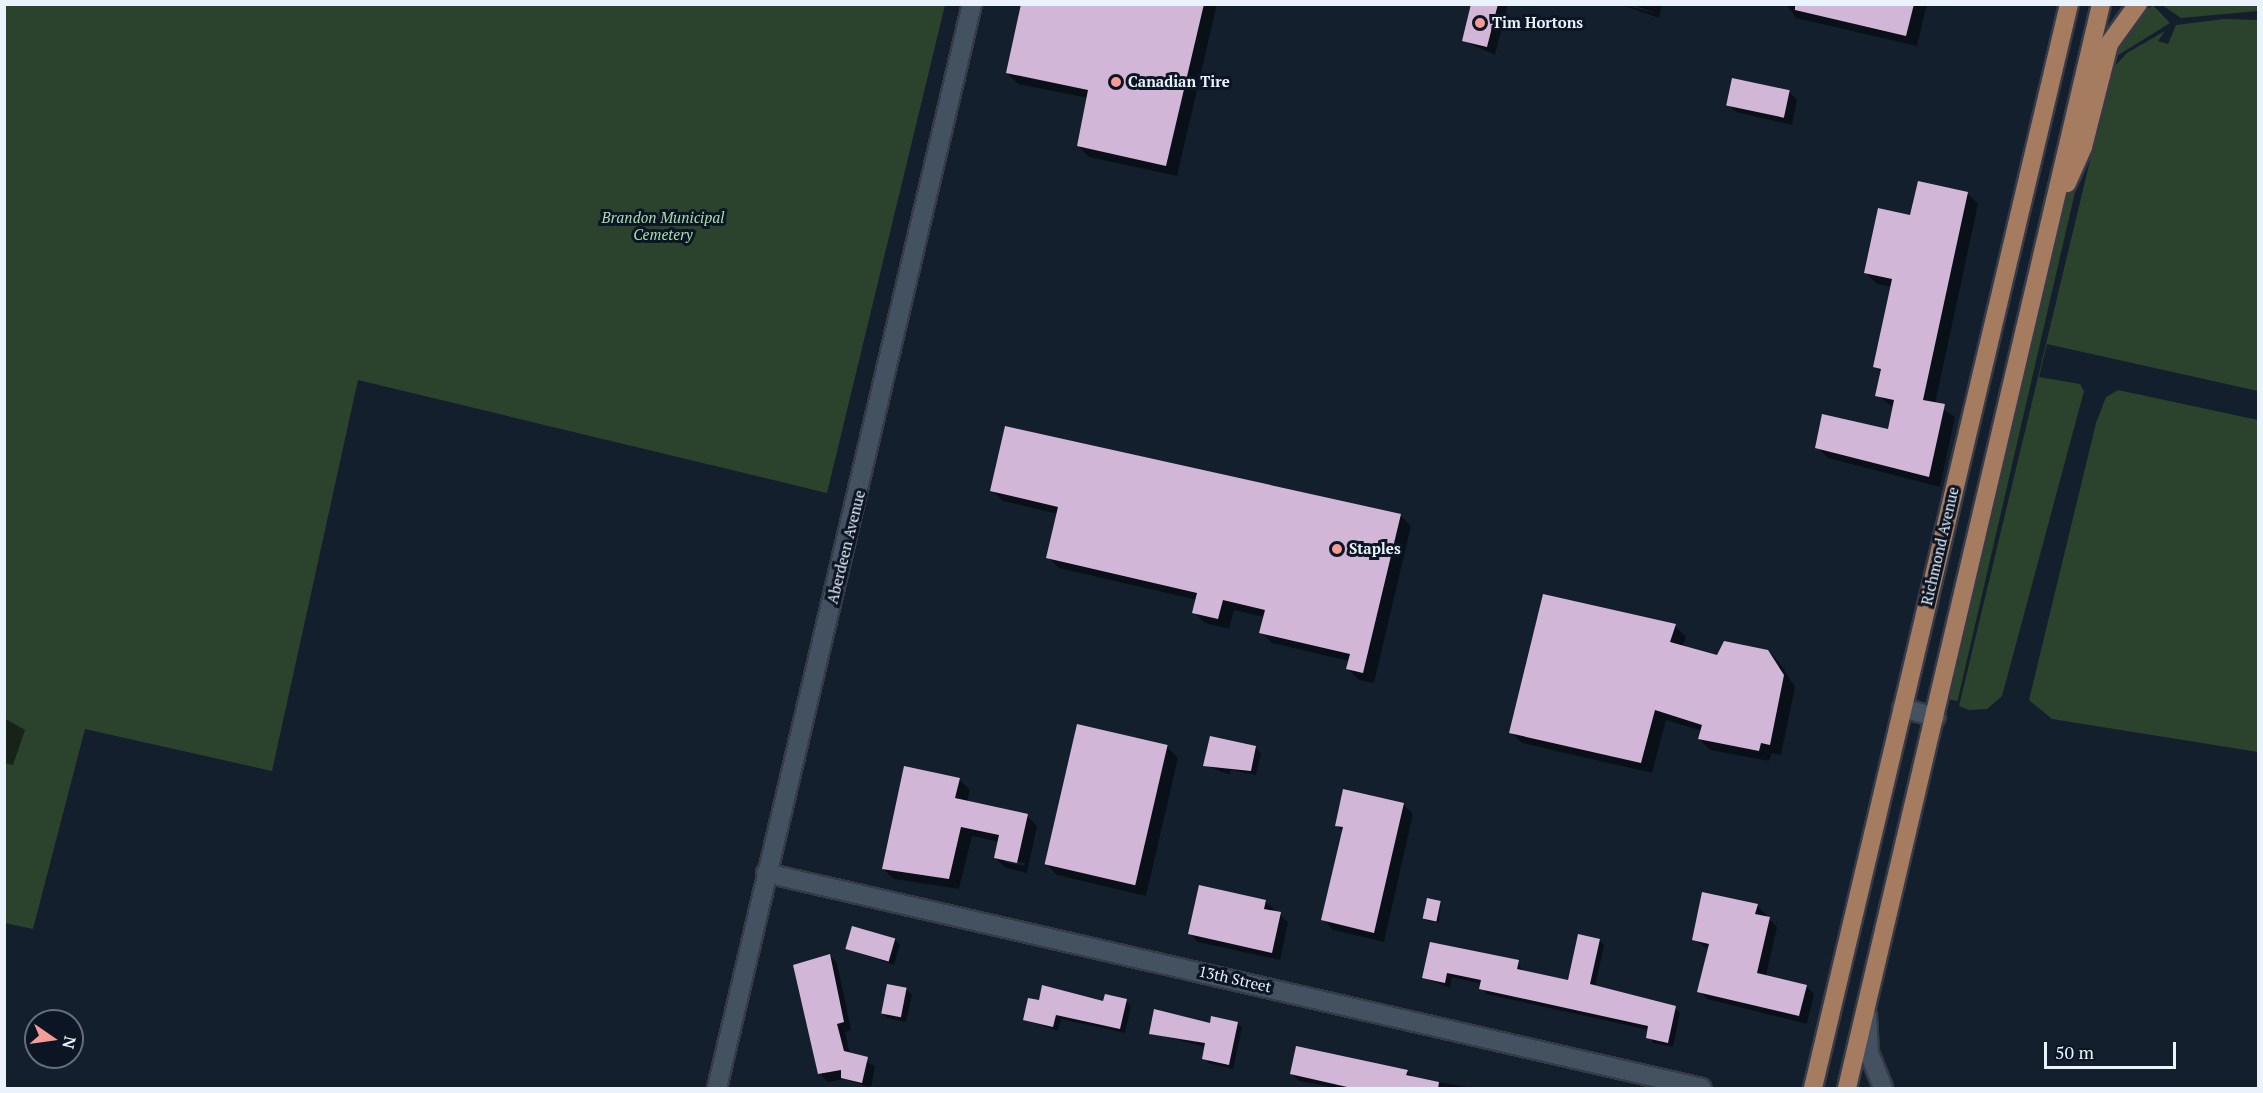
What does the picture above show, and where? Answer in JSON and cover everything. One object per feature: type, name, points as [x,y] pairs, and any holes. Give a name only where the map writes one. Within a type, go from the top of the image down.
[{"type":"main road","points":[[2054,68],[2060,4]]},
{"type":"main road","name":"Richmond Avenue","points":[[1813,1089],[2069,4]]},
{"type":"main road","points":[[1847,1089],[1936,717],[2101,4]]},
{"type":"main road","points":[[2051,220],[2079,159],[2109,44],[2138,4]]},
{"type":"street","name":"Aberdeen Avenue","points":[[717,1089],[972,4]]},
{"type":"street","points":[[1902,708],[1936,717]]},
{"type":"street","name":"13th Street","points":[[766,873],[1702,1089]]},
{"type":"street","points":[[1866,1005],[1869,1053],[1883,1089]]},
{"type":"green space","name":"Brandon Municipal Cemetery","points":[[4,5],[945,5],[827,493],[358,380],[272,771],[85,729],[33,929],[5,923]]},
{"type":"green space","points":[[2153,5],[2170,23],[2107,62],[2142,13]]},
{"type":"green space","points":[[2162,5],[2258,5],[2258,11],[2181,18]]},
{"type":"green space","points":[[2224,19],[2258,20],[2258,391],[2047,344],[2039,377],[2080,384],[2084,391],[2002,696],[1987,709],[1969,710],[1959,706],[2112,69],[2127,53],[2165,31],[2158,41],[2168,44],[2176,25]]},
{"type":"green space","points":[[2050,172],[2078,179],[1957,701],[1929,695]]},
{"type":"green space","points":[[2118,390],[2258,420],[2258,752],[2052,719],[2029,700],[2096,423],[2106,397]]},
{"type":"building","name":"Canadian Tire","points":[[1021,4],[1204,4],[1166,166],[1077,146],[1088,90],[1006,73]]},
{"type":"building","name":"Tim Hortons","points":[[1471,4],[1498,4],[1487,47],[1462,41]]},
{"type":"building","points":[[1795,4],[1914,4],[1906,36],[1795,10]]},
{"type":"building","points":[[1732,78],[1790,90],[1784,118],[1726,105]]},
{"type":"building","points":[[1918,181],[1968,192],[1923,400],[1945,404],[1929,477],[1815,448],[1822,414],[1888,429],[1894,400],[1875,396],[1881,369],[1873,367],[1892,279],[1864,273],[1878,208],[1910,215]]},
{"type":"building","points":[[1005,426],[1401,514],[1363,673],[1346,669],[1350,654],[1259,633],[1265,610],[1223,600],[1218,619],[1192,613],[1197,593],[1046,558],[1058,507],[990,491]]},
{"type":"building","points":[[1543,594],[1676,624],[1670,642],[1717,655],[1724,641],[1768,650],[1784,675],[1770,745],[1761,743],[1759,751],[1698,739],[1702,725],[1655,710],[1641,763],[1509,733]]},
{"type":"building","points":[[1077,724],[1168,745],[1135,885],[1045,864]]},
{"type":"building","points":[[1210,736],[1256,746],[1251,771],[1203,766]]},
{"type":"building","points":[[904,766],[960,778],[955,798],[1028,814],[1017,863],[994,858],[999,835],[961,827],[949,879],[882,869]]},
{"type":"building","points":[[1343,789],[1404,803],[1374,933],[1321,920],[1343,827],[1335,826]]},
{"type":"building","points":[[1199,885],[1266,900],[1264,909],[1281,912],[1272,953],[1188,934]]},
{"type":"building","points":[[1702,892],[1758,904],[1755,914],[1770,917],[1757,973],[1807,985],[1799,1016],[1697,992],[1709,944],[1692,940]]},
{"type":"building","points":[[1427,898],[1441,901],[1436,921],[1423,919]]},
{"type":"building","points":[[852,926],[895,938],[889,961],[845,949]]},
{"type":"building","points":[[1578,934],[1600,939],[1590,984],[1676,1006],[1668,1043],[1646,1038],[1648,1026],[1479,989],[1481,980],[1447,973],[1445,983],[1422,978],[1430,942],[1519,960],[1517,969],[1568,980]]},
{"type":"building","points":[[830,954],[844,1022],[837,1024],[844,1051],[868,1057],[862,1083],[841,1078],[841,1070],[818,1074],[793,965]]},
{"type":"building","points":[[887,984],[907,988],[901,1017],[881,1013]]},
{"type":"building","points":[[1042,985],[1103,1001],[1105,994],[1127,999],[1120,1029],[1056,1015],[1053,1027],[1023,1020],[1028,998],[1039,1000]]},
{"type":"building","points":[[1154,1009],[1210,1023],[1211,1016],[1238,1022],[1229,1065],[1202,1059],[1205,1043],[1149,1034]]},
{"type":"building","points":[[1296,1046],[1408,1070],[1406,1075],[1439,1082],[1438,1089],[1356,1089],[1290,1074]]},
{"type":"place","name":"Tim Hortons","points":[[1480,23]]},
{"type":"place","name":"Canadian Tire","points":[[1116,82]]},
{"type":"place","name":"Staples","points":[[1337,549]]}]
